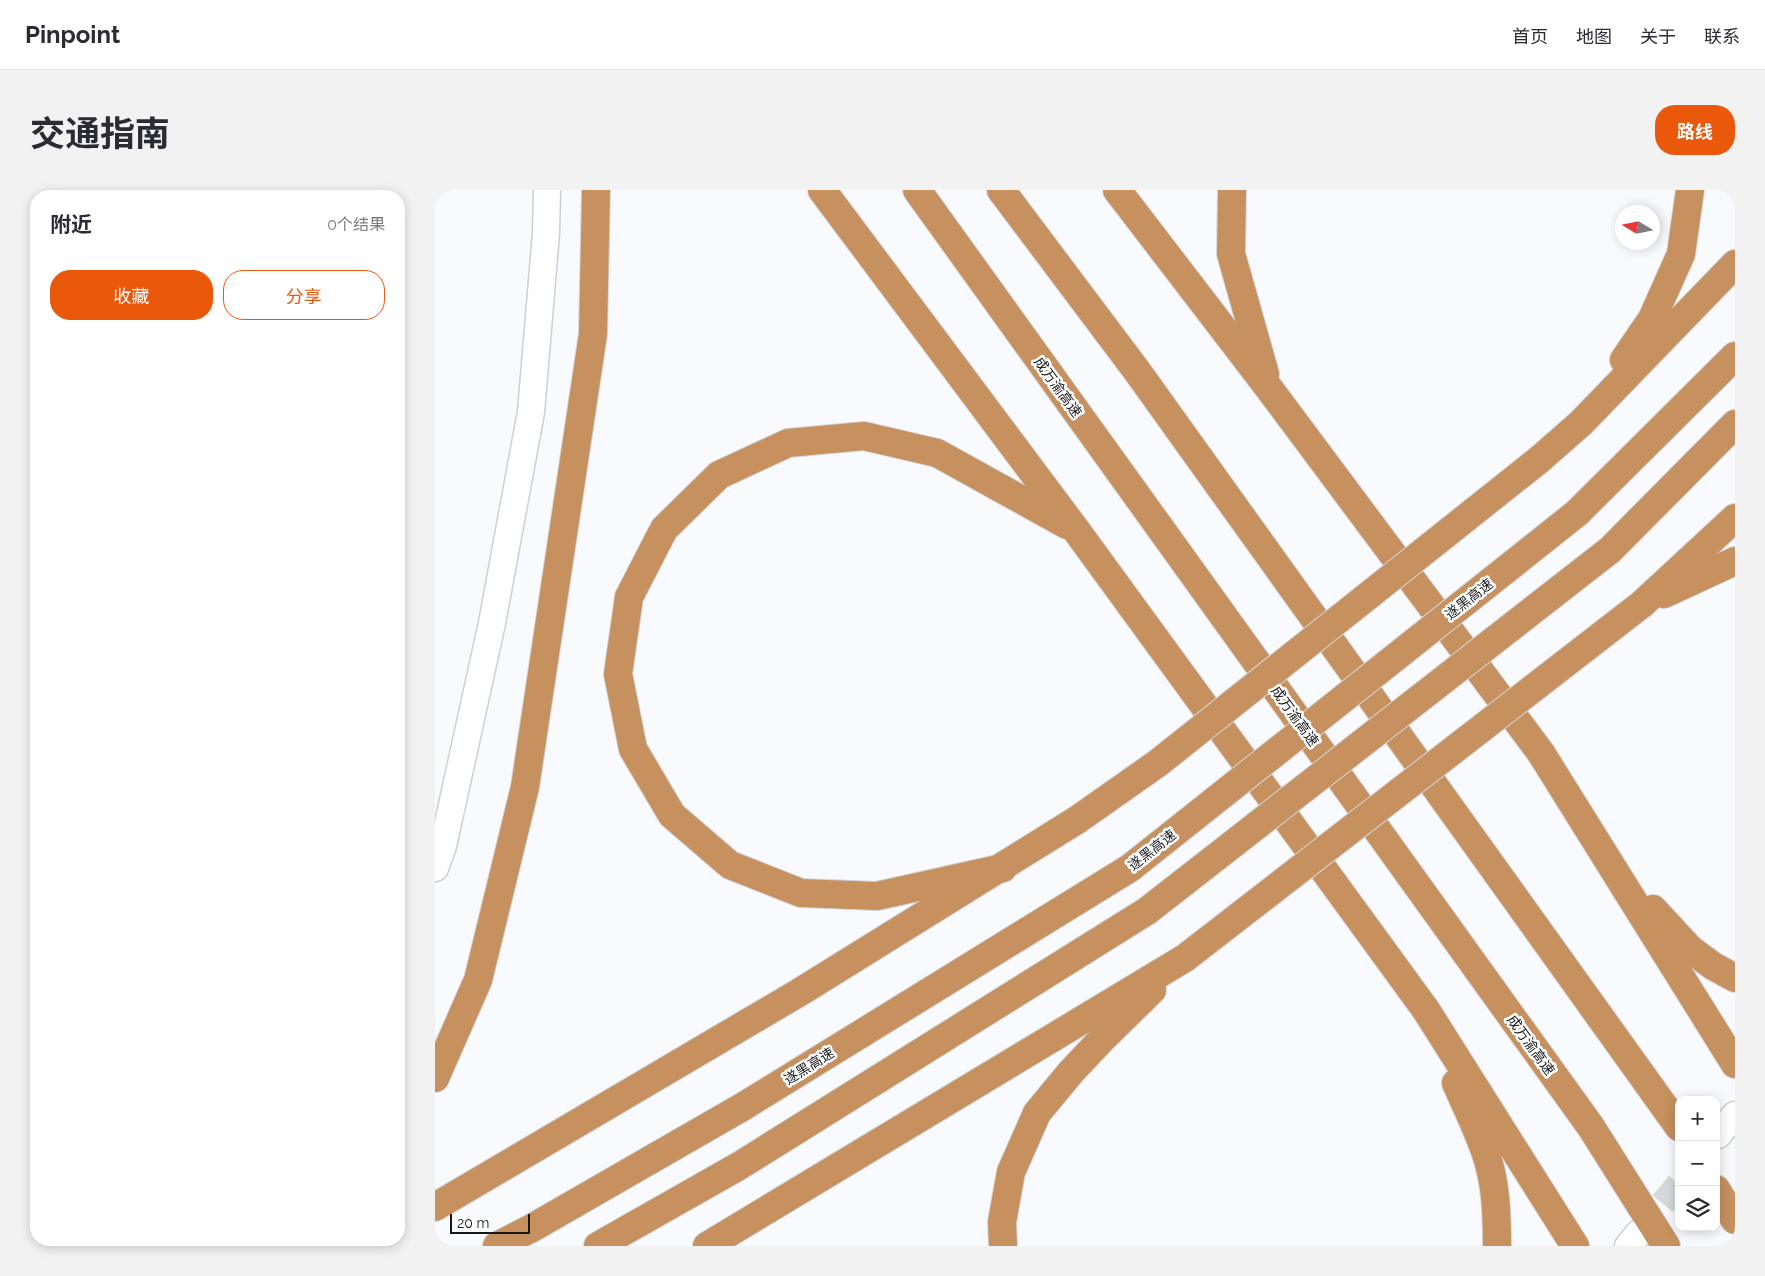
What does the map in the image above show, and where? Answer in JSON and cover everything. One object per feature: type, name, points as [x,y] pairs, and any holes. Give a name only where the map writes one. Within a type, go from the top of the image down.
[{"type":"highway","points":[[435,1078],[478,980],[525,788],[593,334],[596,190]]},
{"type":"highway","points":[[822,190],[1076,530],[1426,1010],[1575,1246]]},
{"type":"highway","name":"成万渝高速","points":[[917,190],[1591,1127],[1666,1246]]},
{"type":"highway","points":[[1001,190],[1143,379],[1675,1121]]},
{"type":"highway","points":[[1117,190],[1268,387],[1541,753],[1735,1064]]},
{"type":"highway","points":[[1232,190],[1231,254],[1268,387]]},
{"type":"highway","points":[[1581,424],[1652,319],[1681,254],[1690,190]]},
{"type":"highway","points":[[435,1207],[800,992],[1003,868],[1077,820],[1166,756],[1581,424],[1735,264]]},
{"type":"highway","name":"遂黑高速","points":[[497,1246],[541,1223],[744,1106],[1129,868],[1577,513],[1735,356]]},
{"type":"highway","points":[[598,1246],[739,1166],[1147,911],[1610,550],[1735,424]]},
{"type":"highway","points":[[1003,868],[877,896],[801,893],[730,865],[672,815],[633,749],[618,674],[629,597],[664,529],[719,475],[788,443],[864,436],[937,453],[1076,530]]},
{"type":"highway","points":[[1003,1246],[1002,1222],[1011,1172],[1037,1112],[1103,1038],[1185,958],[1642,604],[1735,518]]},
{"type":"highway","points":[[1642,604],[1735,561]]},
{"type":"highway","points":[[1610,863],[1690,949],[1713,966],[1735,978]]},
{"type":"highway","points":[[707,1246],[1185,958]]},
{"type":"highway","points":[[1426,1010],[1485,1152],[1493,1183],[1497,1215],[1497,1246]]},
{"type":"highway","points":[[1720,1196],[1735,1220]]},
{"type":"street","points":[[435,868],[443,846],[492,623],[531,412],[546,233],[547,190]]},
{"type":"street","points":[[1720,1133],[1735,1115]]},
{"type":"tunnel","points":[[1638,1234],[1677,1186]]}]
